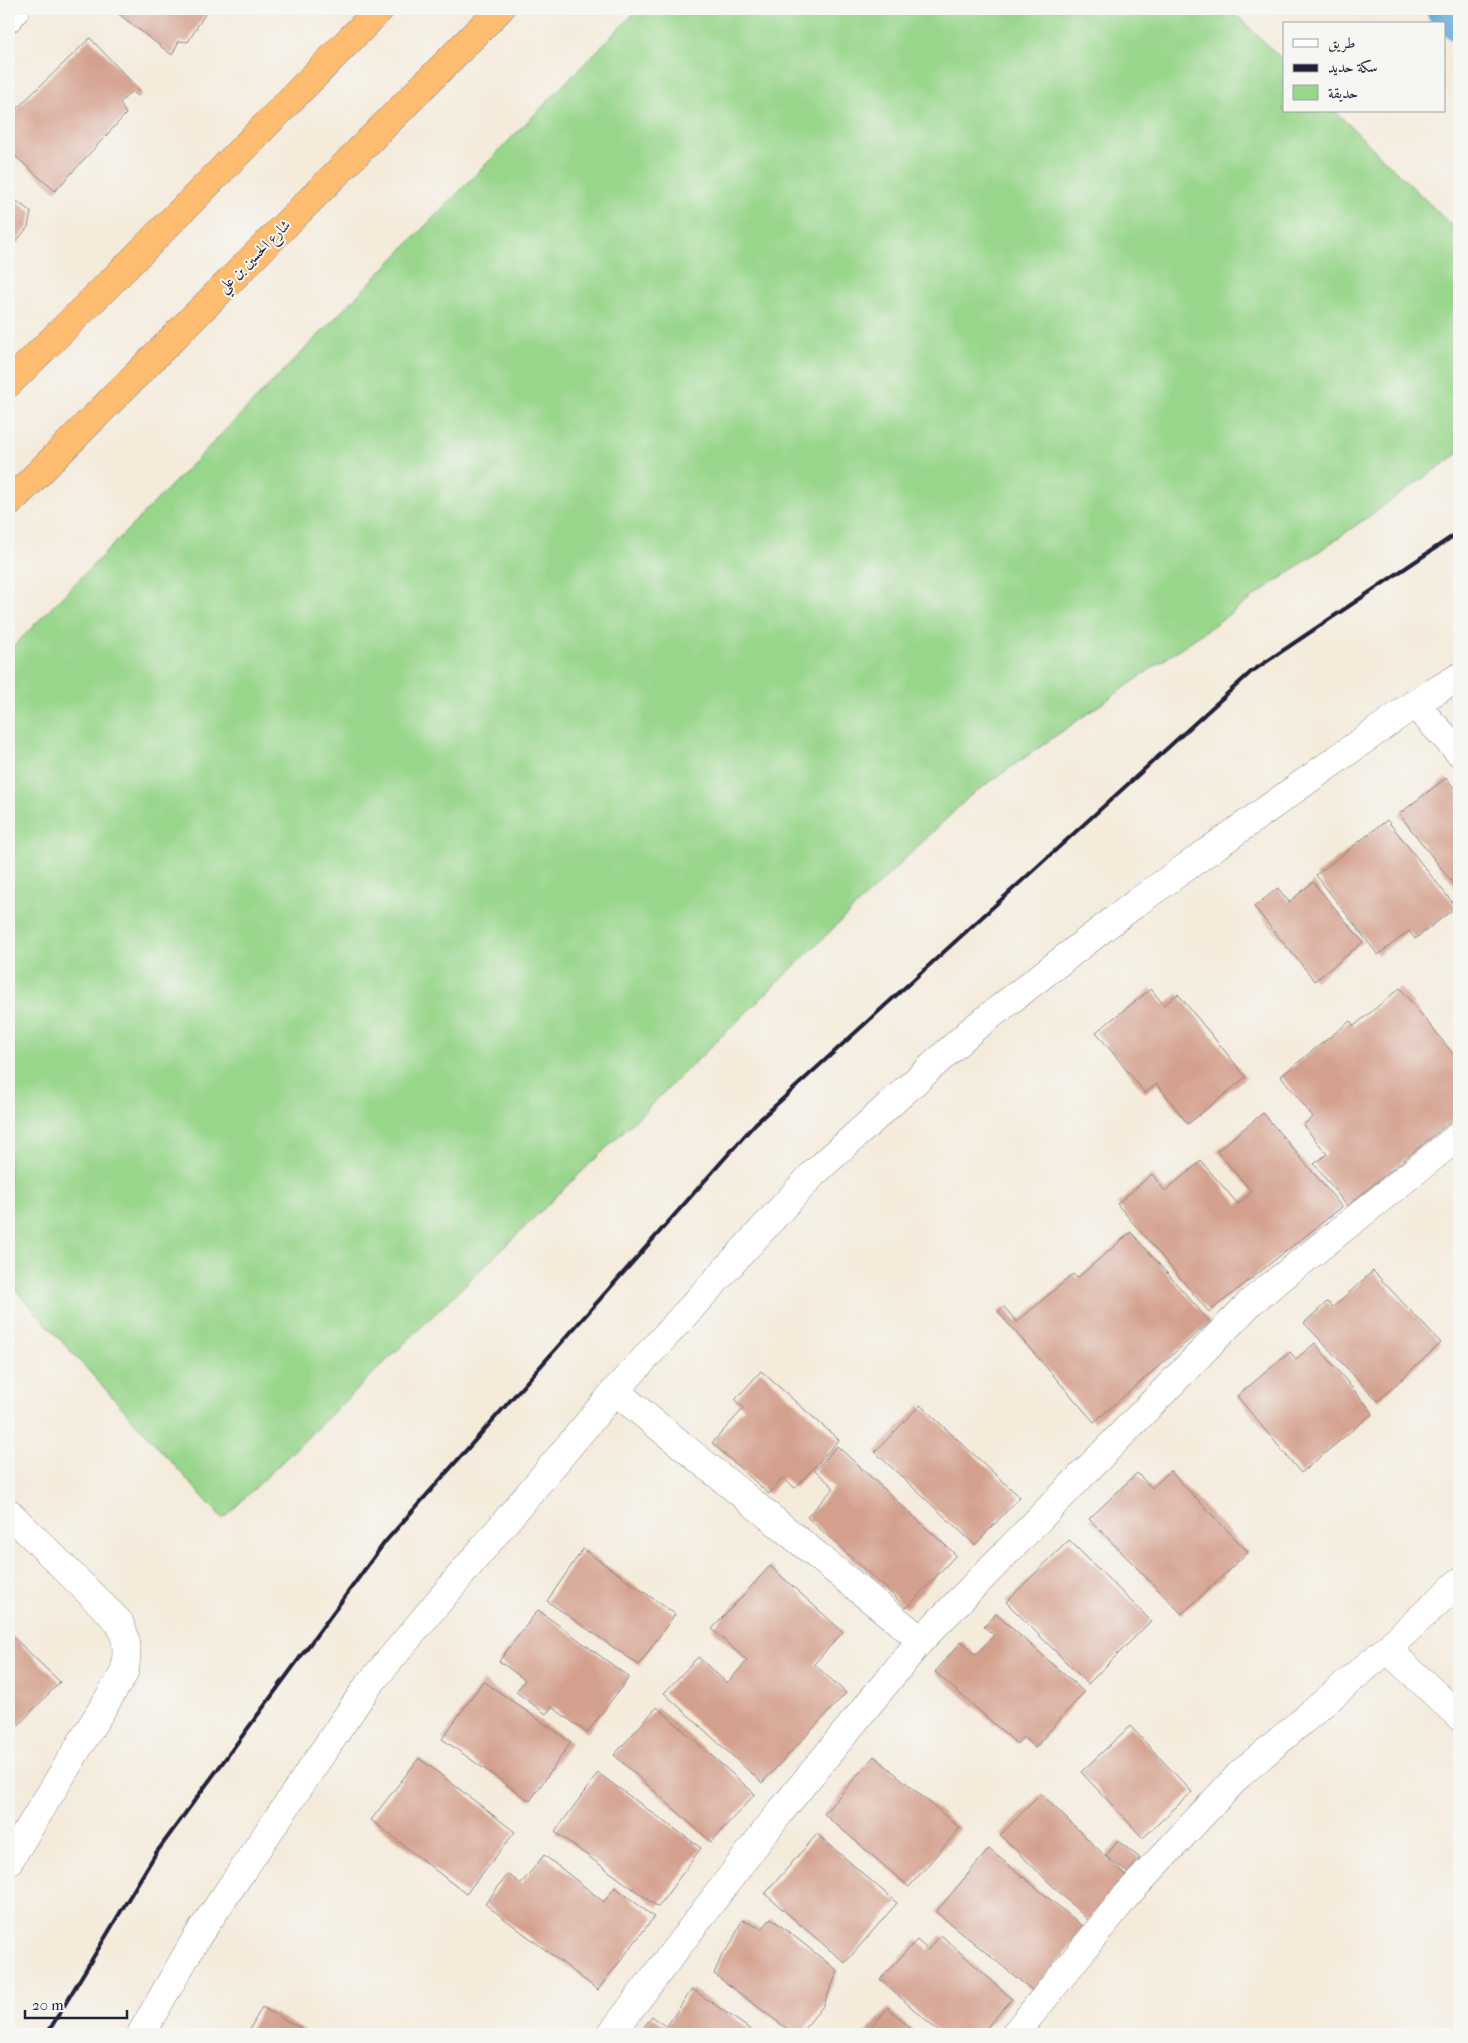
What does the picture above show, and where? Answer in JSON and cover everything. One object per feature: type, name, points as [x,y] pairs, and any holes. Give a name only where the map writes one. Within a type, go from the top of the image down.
[{"type":"highway","points":[[9,383],[36,358],[380,9]]},
{"type":"highway","name":"شارع الحسين بن علي","points":[[9,503],[500,9]]},
{"type":"highway","points":[[9,371],[36,358]]},
{"type":"street","points":[[9,18],[16,9]]},
{"type":"street","points":[[141,2034],[197,1937],[367,1687],[615,1391],[813,1174],[974,1029],[1136,903],[1414,704],[1459,677]]},
{"type":"street","points":[[1414,704],[1459,752]]},
{"type":"street","points":[[611,2034],[781,1811],[921,1640],[1251,1302],[1459,1136]]},
{"type":"street","points":[[615,1391],[921,1640]]},
{"type":"street","points":[[9,1513],[119,1622],[126,1636],[128,1654],[124,1673],[9,1861]]},
{"type":"street","points":[[1015,2034],[1126,1896],[1239,1775],[1387,1649],[1459,1582]]},
{"type":"street","points":[[1387,1649],[1459,1716]]},
{"type":"green space","points":[[638,9],[1230,9],[1283,60],[1283,112],[1336,112],[1459,233],[1459,453],[970,796],[223,1519],[9,1283],[9,651]]},
{"type":"building","points":[[112,9],[208,9],[188,42],[179,41],[172,55]]},
{"type":"building","points":[[90,38],[141,92],[138,96],[132,91],[120,103],[126,114],[55,191],[9,151],[9,116]]},
{"type":"building","points":[[9,195],[31,212],[28,227],[9,250]]},
{"type":"building","points":[[1446,778],[1459,794],[1459,891],[1399,814]]},
{"type":"building","points":[[1387,820],[1456,907],[1415,939],[1409,931],[1378,955],[1316,875]]},
{"type":"building","points":[[1313,882],[1363,942],[1315,981],[1254,907],[1278,888],[1289,902]]},
{"type":"building","points":[[1400,988],[1459,1061],[1459,1115],[1347,1206],[1314,1164],[1327,1154],[1303,1125],[1313,1117],[1281,1076],[1350,1021],[1354,1026]]},
{"type":"building","points":[[1151,989],[1164,1005],[1178,994],[1246,1077],[1188,1124],[1157,1084],[1145,1093],[1096,1032]]},
{"type":"building","points":[[1263,1113],[1342,1207],[1209,1312],[1117,1204],[1152,1174],[1165,1191],[1201,1161],[1238,1204],[1252,1192],[1217,1151]]},
{"type":"building","points":[[1131,1232],[1210,1322],[1094,1422],[998,1312],[1004,1307],[1017,1322],[1073,1274],[1077,1278]]},
{"type":"building","points":[[1373,1271],[1441,1343],[1378,1401],[1304,1323],[1327,1302],[1333,1307]]},
{"type":"building","points":[[1315,1343],[1373,1413],[1301,1473],[1237,1396],[1290,1352],[1296,1359]]},
{"type":"building","points":[[761,1371],[839,1440],[795,1488],[783,1478],[769,1494],[712,1443],[744,1408],[735,1400]]},
{"type":"building","points":[[920,1405],[1020,1497],[975,1545],[875,1452]]},
{"type":"building","points":[[837,1446],[956,1555],[907,1608],[807,1517],[834,1488],[815,1470]]},
{"type":"building","points":[[1170,1471],[1248,1552],[1182,1614],[1089,1519],[1137,1473],[1152,1488]]},
{"type":"building","points":[[1069,1540],[1151,1621],[1088,1684],[1006,1602]]},
{"type":"building","points":[[583,1549],[675,1614],[639,1665],[547,1601]]},
{"type":"building","points":[[770,1566],[843,1632],[814,1664],[846,1693],[762,1783],[664,1693],[698,1657],[727,1683],[747,1661],[712,1629]]},
{"type":"building","points":[[538,1610],[629,1677],[587,1733],[552,1707],[546,1714],[516,1692],[525,1680],[499,1661]]},
{"type":"building","points":[[996,1614],[1084,1692],[1035,1748],[1023,1737],[1017,1744],[935,1672],[962,1641],[976,1655],[994,1635],[984,1627]]},
{"type":"building","points":[[9,1633],[60,1682],[9,1735]]},
{"type":"building","points":[[483,1681],[571,1742],[530,1801],[442,1739]]},
{"type":"building","points":[[657,1707],[755,1794],[711,1842],[614,1755]]},
{"type":"building","points":[[1130,1726],[1192,1792],[1143,1838],[1081,1772]]},
{"type":"building","points":[[874,1756],[960,1828],[909,1887],[824,1814]]},
{"type":"building","points":[[419,1758],[515,1832],[466,1894],[371,1820]]},
{"type":"building","points":[[598,1773],[701,1848],[658,1907],[555,1832]]},
{"type":"building","points":[[1041,1794],[1130,1880],[1089,1921],[1000,1835]]},
{"type":"building","points":[[817,1834],[897,1903],[845,1963],[765,1894]]},
{"type":"building","points":[[1118,1841],[1140,1858],[1128,1873],[1106,1856]]},
{"type":"building","points":[[989,1849],[1085,1928],[1033,1991],[936,1912]]},
{"type":"building","points":[[544,1855],[604,1902],[615,1887],[654,1917],[598,1990],[485,1904],[508,1874],[521,1884]]},
{"type":"building","points":[[771,1918],[838,1971],[823,2006],[800,2034],[790,2031],[714,1974],[722,1955],[731,1944],[742,1920],[762,1929]]},
{"type":"building","points":[[941,1935],[1012,1999],[981,2034],[941,2034],[880,1979],[917,1940],[928,1950]]},
{"type":"building","points":[[692,1989],[757,2034],[639,2034],[652,2016],[666,2027]]},
{"type":"building","points":[[262,2007],[311,2034],[247,2034]]},
{"type":"building","points":[[888,2008],[917,2034],[865,2034]]},
{"type":"waterway","points":[[1444,9],[1459,24]]},
{"type":"railway","points":[[47,2034],[156,1853],[385,1542],[755,1124],[1251,672],[1459,532]]}]
